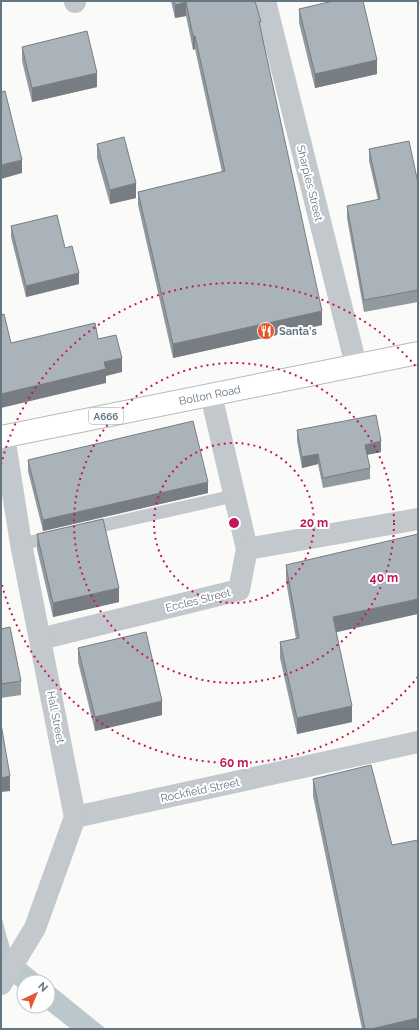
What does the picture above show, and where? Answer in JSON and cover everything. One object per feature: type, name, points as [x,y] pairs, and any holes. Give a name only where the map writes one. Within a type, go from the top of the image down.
[{"type":"highway","name":"Bolton Road","points":[[3,436],[418,353]]},
{"type":"street","name":"Sharples Street","points":[[265,1],[356,365]]},
{"type":"street","points":[[210,395],[233,496],[247,549],[418,519]]},
{"type":"street","name":"Hall Street","points":[[3,436],[21,544],[75,817]]},
{"type":"street","name":"Eccles Street","points":[[40,639],[239,590],[247,549]]},
{"type":"street","name":"Rockfield Street","points":[[75,817],[418,742]]},
{"type":"street","points":[[1,984],[35,928],[75,817]]},
{"type":"lane","points":[[21,544],[233,496]]},
{"type":"shaded area","points":[[1,915],[11,952],[38,974],[16,974],[16,986],[1,974]]},
{"type":"shaded area","points":[[56,988],[106,1029],[71,1029],[52,1014],[56,1014]]},
{"type":"building","points":[[174,1],[255,1],[261,22],[259,22],[322,311],[173,344],[138,192],[225,171],[186,2],[175,5]]},
{"type":"building","points":[[333,1],[363,1],[377,60],[315,74],[299,9]]},
{"type":"building","points":[[87,31],[97,73],[32,88],[22,47]]},
{"type":"building","points":[[5,91],[22,160],[1,165],[1,92]]},
{"type":"building","points":[[124,137],[136,183],[110,190],[97,144]]},
{"type":"building","points":[[409,141],[418,183],[418,290],[364,300],[347,206],[380,199],[369,149]]},
{"type":"building","points":[[57,215],[65,248],[72,246],[79,273],[26,286],[11,226]]},
{"type":"building","points":[[4,314],[11,343],[95,323],[98,339],[116,335],[122,358],[104,362],[106,369],[1,394],[1,315]]},
{"type":"building","points":[[376,415],[381,441],[365,445],[370,468],[323,478],[318,454],[302,457],[297,430]]},
{"type":"building","points":[[193,421],[208,482],[43,520],[28,460]]},
{"type":"building","points":[[103,519],[119,588],[53,603],[37,534]]},
{"type":"building","points":[[418,534],[418,599],[333,617],[352,706],[297,718],[280,642],[299,638],[286,565]]},
{"type":"building","points":[[10,627],[21,681],[1,684],[1,629]]},
{"type":"building","points":[[146,632],[162,701],[95,717],[78,648]]},
{"type":"building","points":[[1,724],[10,776],[1,778]]},
{"type":"building","points":[[371,765],[392,845],[418,840],[418,1018],[371,1029],[365,1029],[313,779]]},
{"type":"place","name":"Santa's","points":[[266,331]]}]
